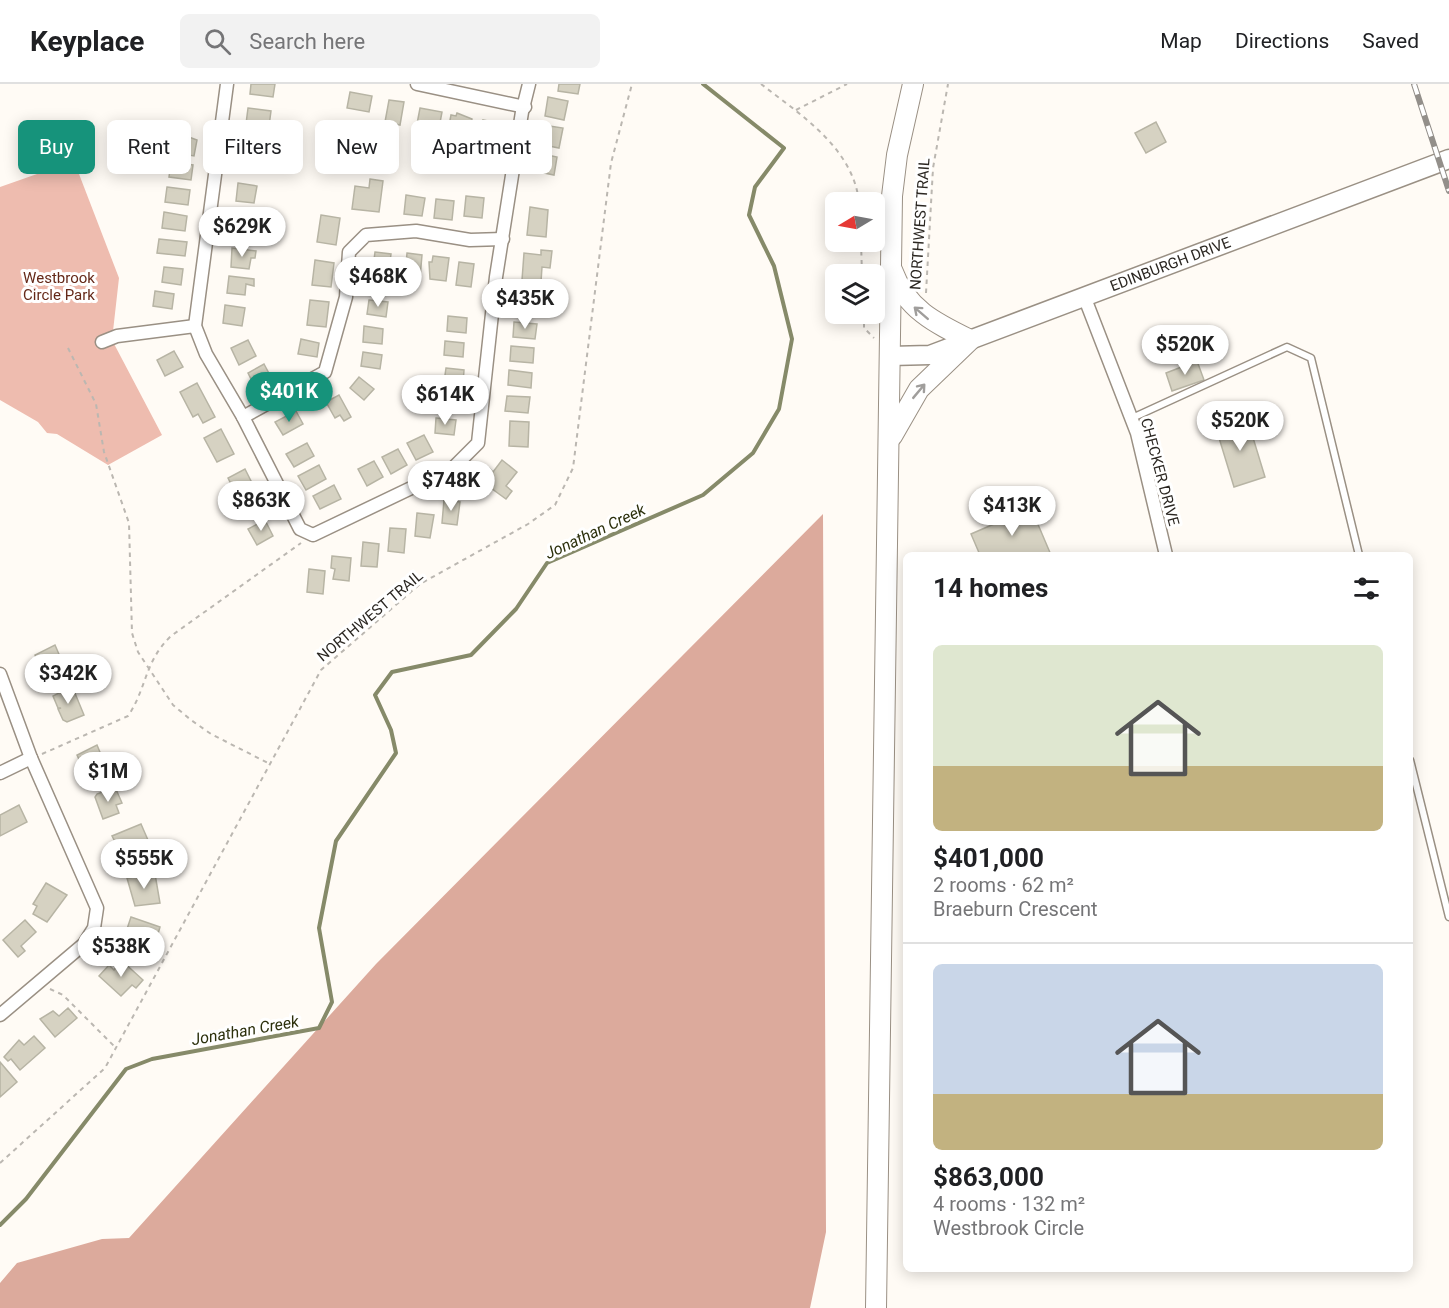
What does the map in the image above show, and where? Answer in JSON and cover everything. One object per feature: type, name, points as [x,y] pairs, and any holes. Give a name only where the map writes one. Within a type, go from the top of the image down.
[{"type":"main road","points":[[876,1308],[892,196],[897,155],[913,84]]},
{"type":"main road","points":[[889,441],[919,389],[970,340],[932,322],[916,310],[897,285],[890,265]]},
{"type":"street","points":[[227,84],[195,326],[206,354],[243,417],[300,529],[313,535],[453,468],[478,443],[503,239],[522,112],[529,84]]},
{"type":"street","points":[[417,84],[525,107]]},
{"type":"street","name":"EDINBURGH DRIVE","points":[[890,356],[930,355],[1449,159]]},
{"type":"street","points":[[243,417],[325,372],[346,297],[349,252],[366,234],[416,231],[470,240],[503,239]]},
{"type":"street","name":"CHECKER DRIVE","points":[[1084,296],[1137,433],[1165,552]]},
{"type":"street","points":[[102,342],[117,336],[195,326]]},
{"type":"street","points":[[0,674],[32,758],[97,908],[94,928],[84,944],[0,1015]]},
{"type":"street","points":[[0,773],[32,758]]},
{"type":"lane","points":[[1130,419],[1287,347],[1311,358],[1358,552]]},
{"type":"lane","points":[[1413,772],[1449,917]]},
{"type":"path","name":"NORTHWEST TRAIL","points":[[0,1163],[105,1068],[321,670],[420,584],[528,524],[555,506],[573,468],[611,163],[632,84]]},
{"type":"path","points":[[761,84],[795,110],[838,150],[853,174],[857,192]]},
{"type":"path","points":[[795,110],[847,84]]},
{"type":"path","name":"NORTHWEST TRAIL","points":[[916,310],[925,302],[933,168],[948,84]]},
{"type":"path","points":[[68,348],[96,404],[104,452],[129,523],[132,633],[147,670],[173,705],[191,720],[211,734],[270,764]]},
{"type":"path","points":[[32,758],[128,716],[153,657],[171,636],[313,535]]},
{"type":"path","points":[[39,984],[63,995],[116,1048]]},
{"type":"green space","name":"Westbrook Circle Park","points":[[37,174],[79,174],[119,278],[112,340],[162,435],[108,465],[57,434],[47,433],[38,422],[0,400],[0,187]]},
{"type":"shaded area","points":[[823,514],[826,1232],[810,1308],[0,1308],[0,1283],[17,1263],[102,1239],[129,1238],[376,964]]},
{"type":"building","points":[[251,84],[275,84],[273,97],[250,94]]},
{"type":"building","points":[[559,84],[580,84],[578,94],[558,91]]},
{"type":"building","points":[[350,92],[372,96],[369,112],[347,108]]},
{"type":"building","points":[[548,97],[568,101],[564,120],[545,116]]},
{"type":"building","points":[[389,100],[404,102],[400,125],[399,120],[385,120]]},
{"type":"building","points":[[248,108],[271,111],[270,120],[246,120]]},
{"type":"building","points":[[420,108],[442,112],[440,120],[418,120]]},
{"type":"building","points":[[457,113],[472,120],[450,120],[451,115],[456,116]]},
{"type":"building","points":[[1156,122],[1166,142],[1146,153],[1135,133]]},
{"type":"building","points":[[552,126],[563,128],[559,148],[552,147]]},
{"type":"building","points":[[191,138],[197,140],[194,156],[191,155]]},
{"type":"building","points":[[552,156],[557,157],[554,175],[549,174],[552,174]]},
{"type":"building","points":[[191,165],[193,165],[191,180],[169,177],[169,174],[191,174]]},
{"type":"building","points":[[370,179],[383,181],[379,212],[352,209],[355,186],[369,188]]},
{"type":"building","points":[[238,183],[257,186],[254,203],[236,201]]},
{"type":"building","points":[[167,187],[190,190],[188,205],[165,202]]},
{"type":"building","points":[[406,195],[425,198],[422,216],[404,214]]},
{"type":"building","points":[[466,196],[484,198],[482,218],[464,216]]},
{"type":"building","points":[[436,199],[454,201],[452,220],[434,218]]},
{"type":"building","points":[[530,207],[548,210],[546,237],[527,235]]},
{"type":"building","points":[[164,212],[187,216],[185,231],[162,228]]},
{"type":"building","points":[[237,215],[256,218],[253,236],[234,233]]},
{"type":"building","points":[[321,215],[340,218],[336,245],[317,242]]},
{"type":"building","points":[[159,239],[187,242],[185,256],[157,253]]},
{"type":"building","points":[[232,248],[256,251],[255,258],[251,258],[249,269],[231,267]]},
{"type":"building","points":[[541,250],[552,251],[550,268],[542,267],[541,282],[522,280],[524,253],[541,255]]},
{"type":"building","points":[[375,252],[391,254],[388,277],[372,275]]},
{"type":"building","points":[[407,253],[422,255],[420,278],[405,276]]},
{"type":"building","points":[[433,256],[449,258],[446,281],[430,279],[429,262],[432,262]]},
{"type":"building","points":[[315,260],[334,263],[331,287],[312,285]]},
{"type":"building","points":[[459,262],[474,264],[471,287],[456,285]]},
{"type":"building","points":[[164,267],[183,269],[181,285],[162,282]]},
{"type":"building","points":[[229,276],[254,279],[254,286],[246,284],[245,295],[227,293]]},
{"type":"building","points":[[155,291],[174,294],[172,309],[153,306]]},
{"type":"building","points":[[516,297],[539,299],[537,314],[514,312]]},
{"type":"building","points":[[310,300],[329,302],[326,327],[307,325]]},
{"type":"building","points":[[369,300],[388,302],[386,317],[367,314]]},
{"type":"building","points":[[225,305],[245,308],[242,326],[223,323]]},
{"type":"building","points":[[448,316],[467,318],[466,333],[447,331]]},
{"type":"building","points":[[514,322],[537,324],[535,339],[513,337]]},
{"type":"building","points":[[364,326],[383,329],[382,344],[363,342]]},
{"type":"building","points":[[301,339],[319,343],[317,357],[298,354]]},
{"type":"building","points":[[248,340],[256,356],[239,365],[231,348]]},
{"type":"building","points":[[445,341],[464,343],[463,357],[444,355]]},
{"type":"building","points":[[511,346],[534,348],[533,363],[510,361]]},
{"type":"building","points":[[174,351],[183,367],[165,376],[157,360]]},
{"type":"building","points":[[363,352],[382,355],[380,369],[361,366]]},
{"type":"building","points":[[1197,361],[1204,380],[1172,391],[1166,373]]},
{"type":"building","points":[[264,364],[273,381],[256,389],[248,373]]},
{"type":"building","points":[[446,368],[464,370],[463,384],[444,382]]},
{"type":"building","points":[[509,370],[532,373],[531,388],[508,385]]},
{"type":"building","points":[[359,377],[374,389],[364,400],[350,388]]},
{"type":"building","points":[[197,383],[215,417],[203,423],[198,414],[193,417],[180,392]]},
{"type":"building","points":[[443,393],[462,394],[461,409],[442,407]]},
{"type":"building","points":[[339,395],[351,417],[344,421],[340,415],[335,418],[326,402]]},
{"type":"building","points":[[507,396],[530,397],[528,413],[505,411]]},
{"type":"building","points":[[296,411],[303,424],[283,435],[275,422]]},
{"type":"building","points":[[436,418],[456,420],[454,435],[435,433]]},
{"type":"building","points":[[1247,418],[1265,477],[1234,487],[1216,428]]},
{"type":"building","points":[[510,421],[529,422],[528,447],[509,446]]},
{"type":"building","points":[[221,429],[234,454],[217,462],[204,438]]},
{"type":"building","points":[[424,435],[433,452],[416,460],[407,443]]},
{"type":"building","points":[[307,443],[314,456],[294,467],[286,454]]},
{"type":"building","points":[[398,449],[407,465],[391,474],[382,457]]},
{"type":"building","points":[[502,460],[517,472],[506,486],[512,491],[506,499],[480,480],[489,468],[493,472]]},
{"type":"building","points":[[374,461],[383,477],[367,486],[358,469]]},
{"type":"building","points":[[319,465],[326,479],[306,490],[298,476]]},
{"type":"building","points":[[245,469],[253,485],[236,494],[228,478]]},
{"type":"building","points":[[334,485],[341,499],[320,509],[313,496]]},
{"type":"building","points":[[258,493],[266,509],[249,518],[240,501]]},
{"type":"building","points":[[444,500],[460,502],[457,525],[442,523]]},
{"type":"building","points":[[1031,508],[1050,552],[979,552],[971,534]]},
{"type":"building","points":[[417,513],[434,515],[430,538],[415,536]]},
{"type":"building","points":[[265,520],[273,536],[257,545],[248,529]]},
{"type":"building","points":[[390,528],[406,529],[404,553],[388,551]]},
{"type":"building","points":[[363,542],[379,544],[377,567],[361,566]]},
{"type":"building","points":[[332,556],[351,558],[349,581],[333,579],[335,569],[331,568]]},
{"type":"building","points":[[309,569],[325,571],[323,594],[307,592]]},
{"type":"building","points":[[55,645],[67,673],[50,681],[46,679],[35,655]]},
{"type":"building","points":[[72,686],[84,715],[67,722],[63,720],[58,709],[61,708],[58,708],[53,696]]},
{"type":"building","points":[[97,745],[109,774],[91,781],[77,755]]},
{"type":"building","points":[[115,787],[122,803],[116,805],[119,813],[103,819],[95,797]]},
{"type":"building","points":[[19,805],[27,822],[0,836],[0,815]]},
{"type":"building","points":[[141,824],[151,847],[124,859],[112,836]]},
{"type":"building","points":[[155,874],[160,903],[135,906],[127,878]]},
{"type":"building","points":[[46,883],[67,895],[47,922],[33,914],[37,906],[33,904]]},
{"type":"building","points":[[131,917],[160,927],[155,944],[162,946],[159,955],[126,944],[129,935],[133,934],[126,932]]},
{"type":"building","points":[[25,920],[36,932],[21,946],[25,951],[18,957],[3,940]]},
{"type":"building","points":[[121,960],[143,980],[136,988],[132,985],[121,996],[99,976],[109,965],[114,970]]},
{"type":"building","points":[[68,1008],[77,1018],[55,1037],[40,1019],[53,1011],[59,1016]]},
{"type":"building","points":[[34,1036],[45,1048],[20,1070],[11,1059],[8,1061],[4,1057],[19,1040],[24,1045]]},
{"type":"building","points":[[0,1062],[17,1082],[0,1097]]},
{"type":"waterway","name":"Jonathan Creek","points":[[0,1225],[26,1199],[126,1069],[152,1059],[319,1028],[332,1002],[319,928],[336,841],[396,753],[391,730],[375,695],[392,672],[471,655],[516,609],[547,563],[703,495],[753,453],[779,409],[792,339],[774,266],[749,215],[755,187],[784,148],[703,84]]},
{"type":"railway","points":[[1414,84],[1449,191]]}]
